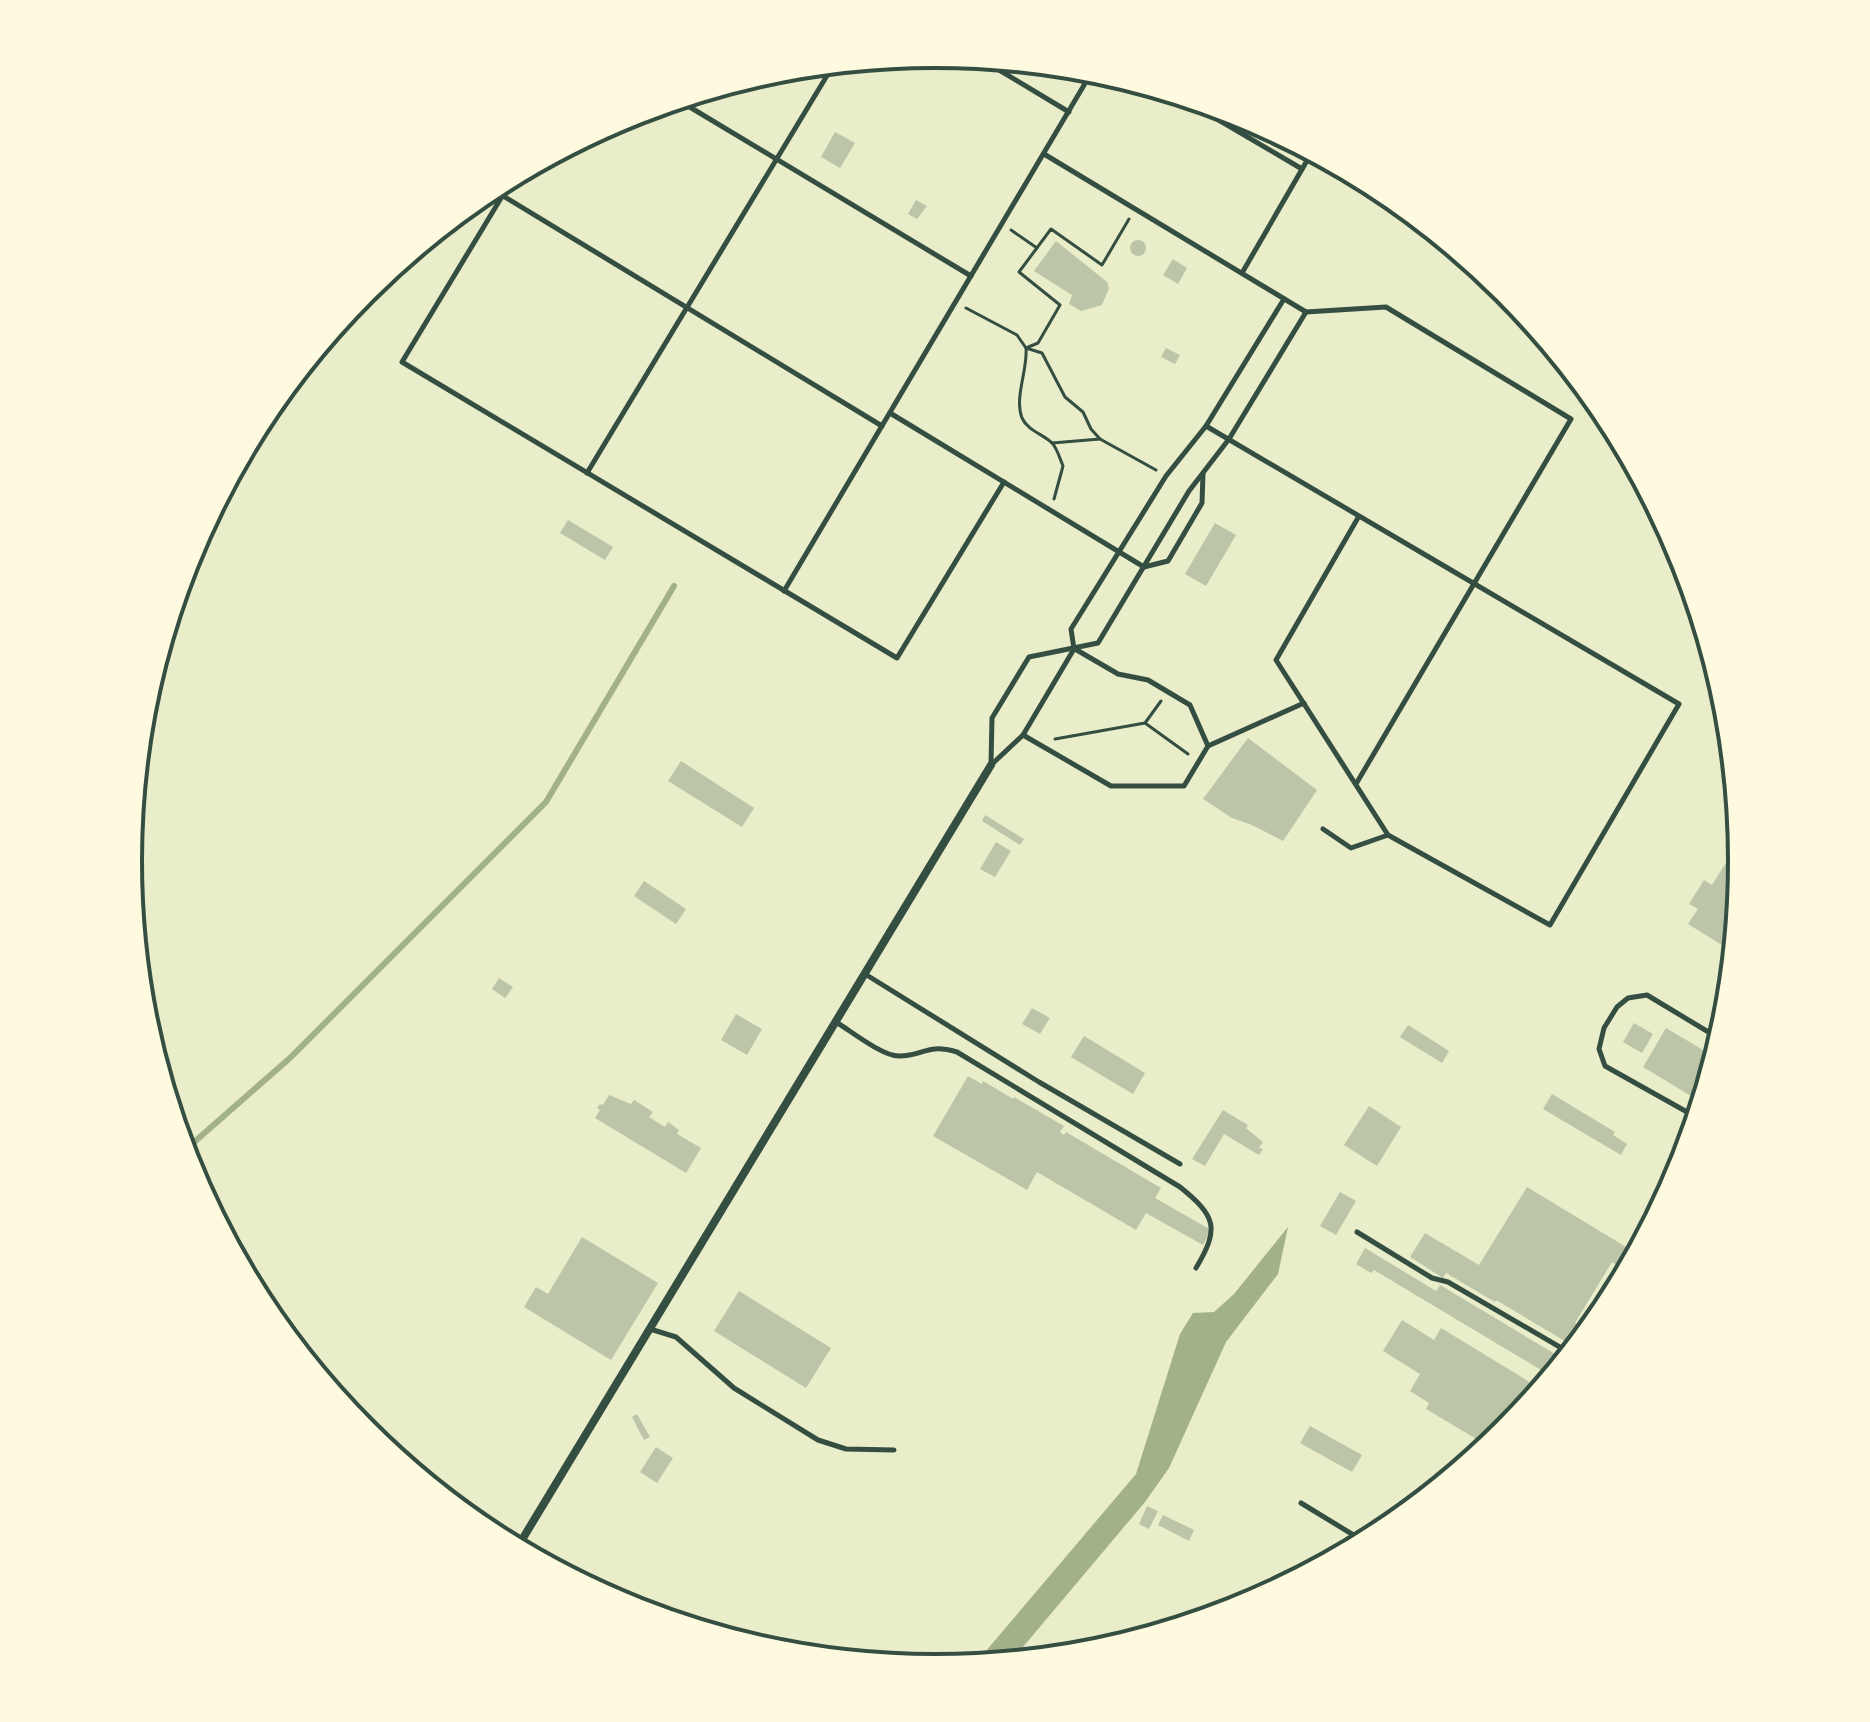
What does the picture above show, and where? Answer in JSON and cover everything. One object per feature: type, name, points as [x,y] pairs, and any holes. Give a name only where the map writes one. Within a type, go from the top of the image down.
[{"type":"street","points":[[523,1538],[991,765]]},
{"type":"lane","points":[[1001,71],[1069,112]]},
{"type":"lane","points":[[587,473],[827,76]]},
{"type":"lane","points":[[784,591],[1086,82]]},
{"type":"lane","points":[[690,107],[971,276]]},
{"type":"lane","points":[[1222,122],[1302,169]]},
{"type":"lane","points":[[1044,154],[1306,312],[1386,307],[1571,419],[1356,784]]},
{"type":"lane","points":[[1242,273],[1307,161]]},
{"type":"lane","points":[[504,196],[882,426]]},
{"type":"lane","points":[[502,197],[402,362],[897,658],[1004,482]]},
{"type":"lane","points":[[991,765],[1023,735],[1074,649],[1071,629],[1166,476],[1206,426],[1284,299]]},
{"type":"lane","points":[[991,765],[992,718],[1029,657],[1098,643],[1189,491],[1229,439],[1306,312]]},
{"type":"lane","points":[[890,413],[1144,567],[1168,561],[1202,503],[1203,473]]},
{"type":"lane","points":[[1206,426],[1679,704],[1550,925],[1388,835],[1276,660],[1359,516]]},
{"type":"lane","points":[[1074,649],[1118,674],[1148,680],[1190,705],[1208,746]]},
{"type":"lane","points":[[1023,735],[1111,786],[1184,786],[1208,746],[1304,703]]},
{"type":"lane","points":[[1323,829],[1351,848],[1388,835]]},
{"type":"lane","points":[[865,974],[1039,1082],[1180,1164]]},
{"type":"lane","points":[[1687,1112],[1605,1066],[1599,1049],[1604,1028],[1628,998],[1647,995],[1709,1032]]},
{"type":"lane","points":[[835,1022],[886,1052],[899,1056],[929,1048],[957,1052],[1180,1187],[1206,1213],[1213,1227],[1210,1241],[1196,1268]]},
{"type":"lane","points":[[1357,1232],[1432,1278],[1448,1282],[1561,1348]]},
{"type":"lane","points":[[650,1329],[676,1337],[734,1388],[818,1440],[846,1449],[894,1450]]},
{"type":"lane","points":[[1301,1503],[1353,1535]]},
{"type":"path","points":[[1026,348],[1038,343],[1060,305],[1019,272],[1051,229],[1102,265],[1135,208]]},
{"type":"path","points":[[1002,224],[1037,248]]},
{"type":"path","points":[[954,304],[1017,335],[1026,348],[1020,405],[1022,420],[1036,434],[1052,443],[1100,439]]},
{"type":"path","points":[[1026,348],[1042,353],[1065,397],[1083,412],[1100,439],[1166,476]]},
{"type":"path","points":[[1050,510],[1063,466],[1052,443]]},
{"type":"path","points":[[1035,743],[1145,723],[1167,692]]},
{"type":"path","points":[[1145,723],[1199,761]]},
{"type":"shaded area","points":[[1288,1227],[1278,1274],[1226,1342],[1169,1468],[1145,1502],[1022,1649],[985,1652],[1136,1474],[1180,1334],[1193,1313],[1214,1312],[1234,1294]]},
{"type":"building","points":[[835,132],[855,143],[840,168],[821,157]]},
{"type":"building","points":[[916,200],[927,206],[917,219],[908,214]]},
{"type":"building","points":[[1138,240],[1144,242],[1144,254],[1138,256],[1132,254],[1130,248],[1132,242]]},
{"type":"building","points":[[1056,241],[1107,282],[1109,288],[1102,305],[1081,311],[1069,304],[1072,295],[1034,271]]},
{"type":"building","points":[[1173,259],[1187,268],[1178,284],[1163,275]]},
{"type":"building","points":[[1166,348],[1180,355],[1175,364],[1161,357]]},
{"type":"building","points":[[568,520],[613,547],[605,560],[560,533]]},
{"type":"building","points":[[1215,523],[1236,535],[1206,586],[1185,574]]},
{"type":"building","points":[[1248,738],[1317,790],[1283,841],[1232,818],[1203,799]]},
{"type":"building","points":[[681,761],[754,808],[742,827],[668,781]]},
{"type":"building","points":[[985,815],[1024,839],[1020,845],[982,821]]},
{"type":"building","points":[[996,842],[1011,851],[995,877],[980,869]]},
{"type":"building","points":[[1728,859],[1723,946],[1688,924],[1698,909],[1689,904],[1704,880],[1712,885]]},
{"type":"building","points":[[644,881],[686,909],[676,924],[634,896]]},
{"type":"building","points":[[499,978],[513,987],[505,998],[492,989]]},
{"type":"building","points":[[1032,1008],[1050,1018],[1040,1034],[1022,1024]]},
{"type":"building","points":[[736,1014],[762,1029],[747,1055],[721,1040]]},
{"type":"building","points":[[1634,1023],[1653,1034],[1642,1053],[1623,1042]]},
{"type":"building","points":[[1408,1025],[1449,1051],[1442,1063],[1400,1037]]},
{"type":"building","points":[[1666,1028],[1705,1051],[1692,1096],[1643,1067]]},
{"type":"building","points":[[1084,1036],[1145,1073],[1133,1094],[1071,1057]]},
{"type":"building","points":[[968,1076],[1014,1097],[1064,1126],[1060,1132],[1064,1135],[1066,1132],[1161,1188],[1155,1198],[1211,1230],[1203,1245],[1146,1213],[1136,1230],[1037,1172],[1027,1190],[933,1136]]},
{"type":"building","points":[[1552,1094],[1615,1132],[1613,1135],[1627,1144],[1621,1155],[1543,1109]]},
{"type":"building","points":[[609,1095],[631,1104],[634,1100],[653,1112],[649,1117],[665,1127],[668,1122],[679,1130],[677,1134],[701,1148],[686,1173],[595,1118],[600,1110],[597,1108]]},
{"type":"building","points":[[1369,1106],[1401,1127],[1377,1166],[1344,1145]]},
{"type":"building","points":[[1223,1110],[1248,1125],[1246,1128],[1263,1142],[1259,1148],[1263,1149],[1259,1155],[1224,1134],[1205,1166],[1192,1159]]},
{"type":"building","points":[[1527,1187],[1627,1248],[1617,1265],[1612,1262],[1566,1342],[1496,1300],[1446,1273],[1443,1278],[1410,1257],[1425,1233],[1479,1265]]},
{"type":"building","points":[[1340,1192],[1356,1201],[1336,1235],[1320,1226]]},
{"type":"building","points":[[582,1237],[658,1283],[611,1360],[524,1307],[536,1287],[548,1294]]},
{"type":"building","points":[[1365,1248],[1436,1291],[1440,1285],[1556,1354],[1542,1371],[1374,1270],[1371,1273],[1356,1264]]},
{"type":"building","points":[[739,1291],[831,1348],[806,1388],[714,1331]]},
{"type":"building","points":[[1402,1320],[1434,1340],[1441,1328],[1532,1383],[1477,1439],[1426,1409],[1429,1403],[1410,1391],[1420,1374],[1383,1351]]},
{"type":"building","points":[[637,1414],[650,1437],[644,1440],[632,1417]]},
{"type":"building","points":[[1310,1426],[1362,1455],[1352,1472],[1300,1443]]},
{"type":"building","points":[[656,1447],[673,1458],[657,1483],[640,1472]]},
{"type":"building","points":[[1147,1506],[1158,1511],[1149,1529],[1139,1524]]},
{"type":"building","points":[[1163,1515],[1194,1530],[1189,1541],[1158,1525]]},
{"type":"waterway","points":[[194,1142],[290,1058],[546,802],[674,586]]}]
